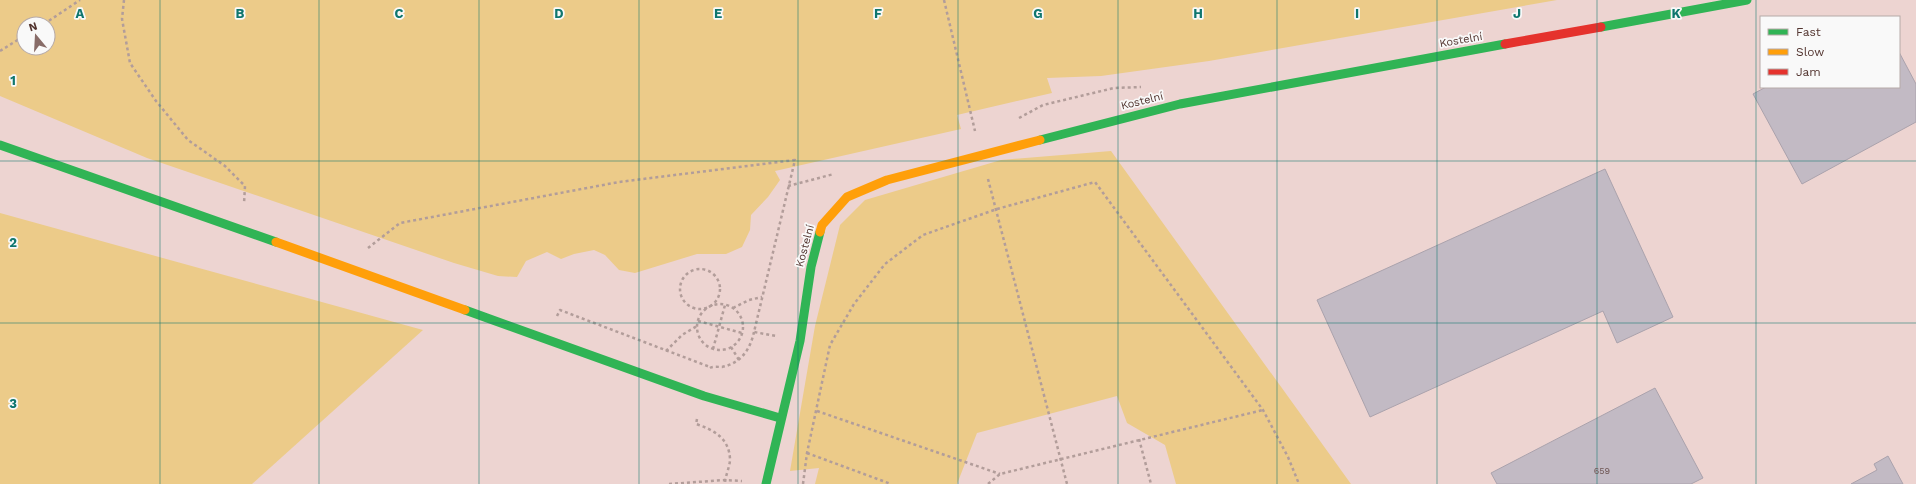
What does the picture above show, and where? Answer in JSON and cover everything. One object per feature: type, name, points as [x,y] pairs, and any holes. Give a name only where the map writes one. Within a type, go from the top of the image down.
[{"type":"street","name":"Kostelní","points":[[766,484],[780,418],[800,340],[811,267],[822,225],[848,197],[887,180],[1180,104],[1747,0]]},
{"type":"street","points":[[0,145],[351,268],[704,396],[780,418]]},
{"type":"path","points":[[56,16],[80,0]]},
{"type":"path","points":[[124,0],[122,19],[130,63],[156,101],[188,140],[225,166],[245,186],[244,207]]},
{"type":"path","points":[[944,0],[977,137]]},
{"type":"path","points":[[0,51],[16,41]]},
{"type":"path","points":[[363,253],[400,223],[619,182],[795,160],[751,347],[739,360],[722,367],[710,367],[560,310],[556,317]]},
{"type":"path","points":[[987,175],[1067,484]]},
{"type":"path","points":[[803,484],[807,453],[830,345],[854,304],[885,264],[924,235],[997,209],[1096,182],[1263,410],[1288,457],[1299,484]]},
{"type":"path","points":[[725,305],[716,304],[708,307],[702,310],[688,306],[680,295],[681,281],[691,271],[698,269],[711,273],[719,284],[720,291],[718,298],[714,304],[708,307],[702,313],[698,320],[697,332],[703,342],[713,348],[722,350],[731,347],[740,338],[742,332],[740,317],[734,308],[725,305]]},
{"type":"path","points":[[734,308],[749,300],[763,297]]},
{"type":"path","points":[[713,348],[725,305]]},
{"type":"path","points":[[698,320],[742,332]]},
{"type":"path","points":[[666,351],[682,335],[697,326]]},
{"type":"path","points":[[754,332],[830,345]]},
{"type":"path","points":[[731,347],[739,360]]},
{"type":"path","points":[[710,367],[696,424],[708,428],[726,441],[730,460],[724,484]]},
{"type":"path","points":[[988,484],[1000,474],[1060,458],[1263,410]]},
{"type":"path","points":[[817,411],[1000,474]]},
{"type":"path","points":[[1139,439],[1151,484]]},
{"type":"path","points":[[807,453],[892,484]]},
{"type":"path","points":[[669,484],[725,480]]},
{"type":"shaded area","points":[[0,0],[1557,0],[1209,61],[1101,76],[1047,78],[1052,93],[957,115],[961,129],[775,171],[780,180],[768,197],[751,215],[750,230],[742,247],[726,254],[697,254],[635,273],[619,270],[605,255],[594,250],[574,254],[561,259],[547,252],[526,261],[517,277],[498,276],[454,263],[147,158],[0,96]]},
{"type":"shaded area","points":[[1111,151],[1351,484],[1176,484],[1165,445],[1127,423],[1117,396],[977,433],[957,484],[815,484],[819,468],[790,471],[815,326],[840,225],[865,200],[1001,160]]},
{"type":"shaded area","points":[[0,213],[423,330],[252,484],[0,484]]},
{"type":"building","points":[[1900,54],[1916,84],[1916,122],[1802,184],[1753,94],[1764,88],[1900,88]]},
{"type":"building","points":[[1605,169],[1673,317],[1617,343],[1603,311],[1370,417],[1317,300]]},
{"type":"building","points":[[1655,388],[1703,478],[1691,484],[1497,484],[1491,473]]},
{"type":"building","points":[[1888,456],[1903,484],[1851,484],[1877,470],[1874,464]]},
{"type":"traffic: fast","points":[[1601,27],[1747,0]]},
{"type":"traffic: fast","points":[[1040,140],[1180,104],[1505,44]]},
{"type":"traffic: fast","points":[[0,145],[276,242]]},
{"type":"traffic: fast","points":[[766,484],[800,341],[811,267],[820,232]]},
{"type":"traffic: fast","points":[[465,310],[704,396],[780,418]]},
{"type":"traffic: slow","points":[[820,232],[822,225],[847,197],[887,180],[1040,140]]},
{"type":"traffic: slow","points":[[276,242],[465,310]]},
{"type":"traffic: jam","points":[[1505,44],[1601,27]]}]
